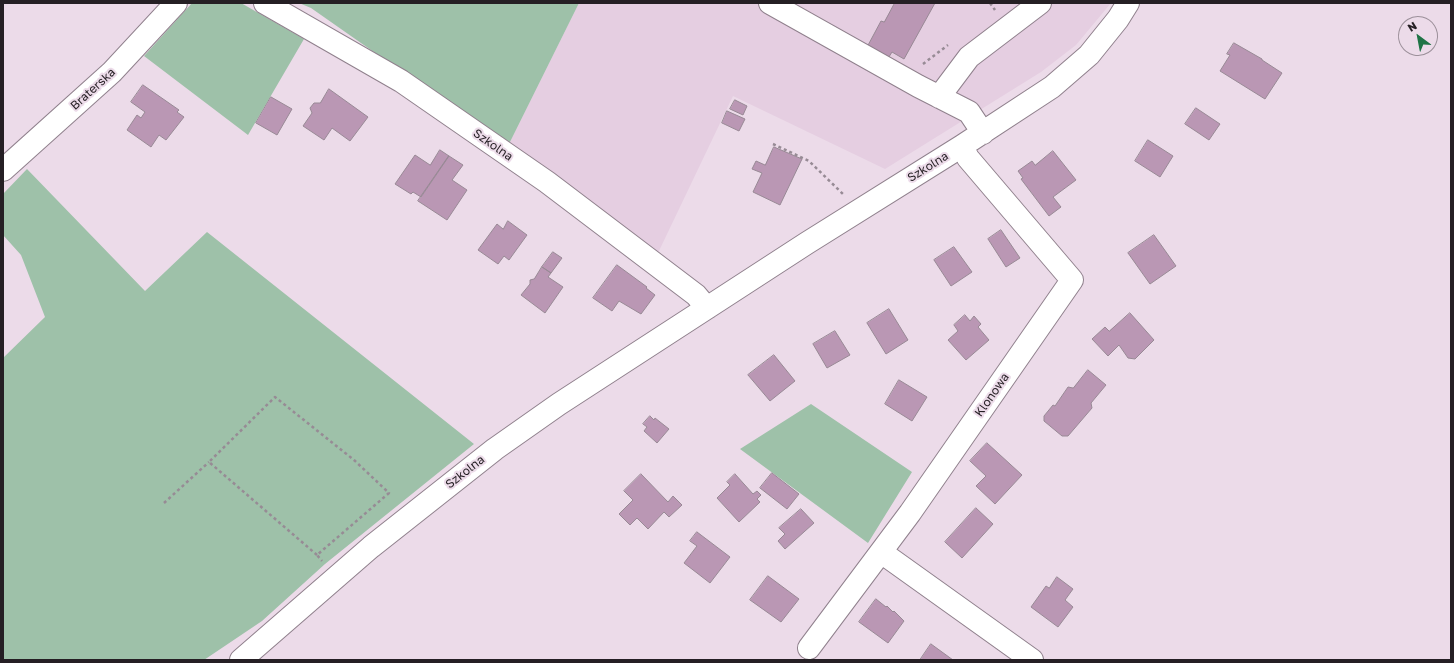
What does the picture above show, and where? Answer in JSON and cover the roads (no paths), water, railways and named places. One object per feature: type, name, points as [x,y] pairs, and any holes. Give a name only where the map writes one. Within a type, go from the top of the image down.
[{"type":"street","name":"Braterska","points":[[3,170],[112,72],[176,3]]},
{"type":"street","name":"Szkolna","points":[[265,3],[401,81],[547,182],[696,295],[707,308]]},
{"type":"street","points":[[770,3],[969,112],[983,133]]},
{"type":"street","points":[[939,96],[969,57],[1040,3]]},
{"type":"street","name":"Szkolna","points":[[241,660],[372,547],[495,449],[559,404],[983,133],[1052,87],[1089,55],[1118,19],[1128,3]]},
{"type":"street","name":"Klonowa","points":[[809,648],[881,552],[1072,280],[968,158],[962,146]]},
{"type":"street","points":[[881,552],[1032,660]]}]
